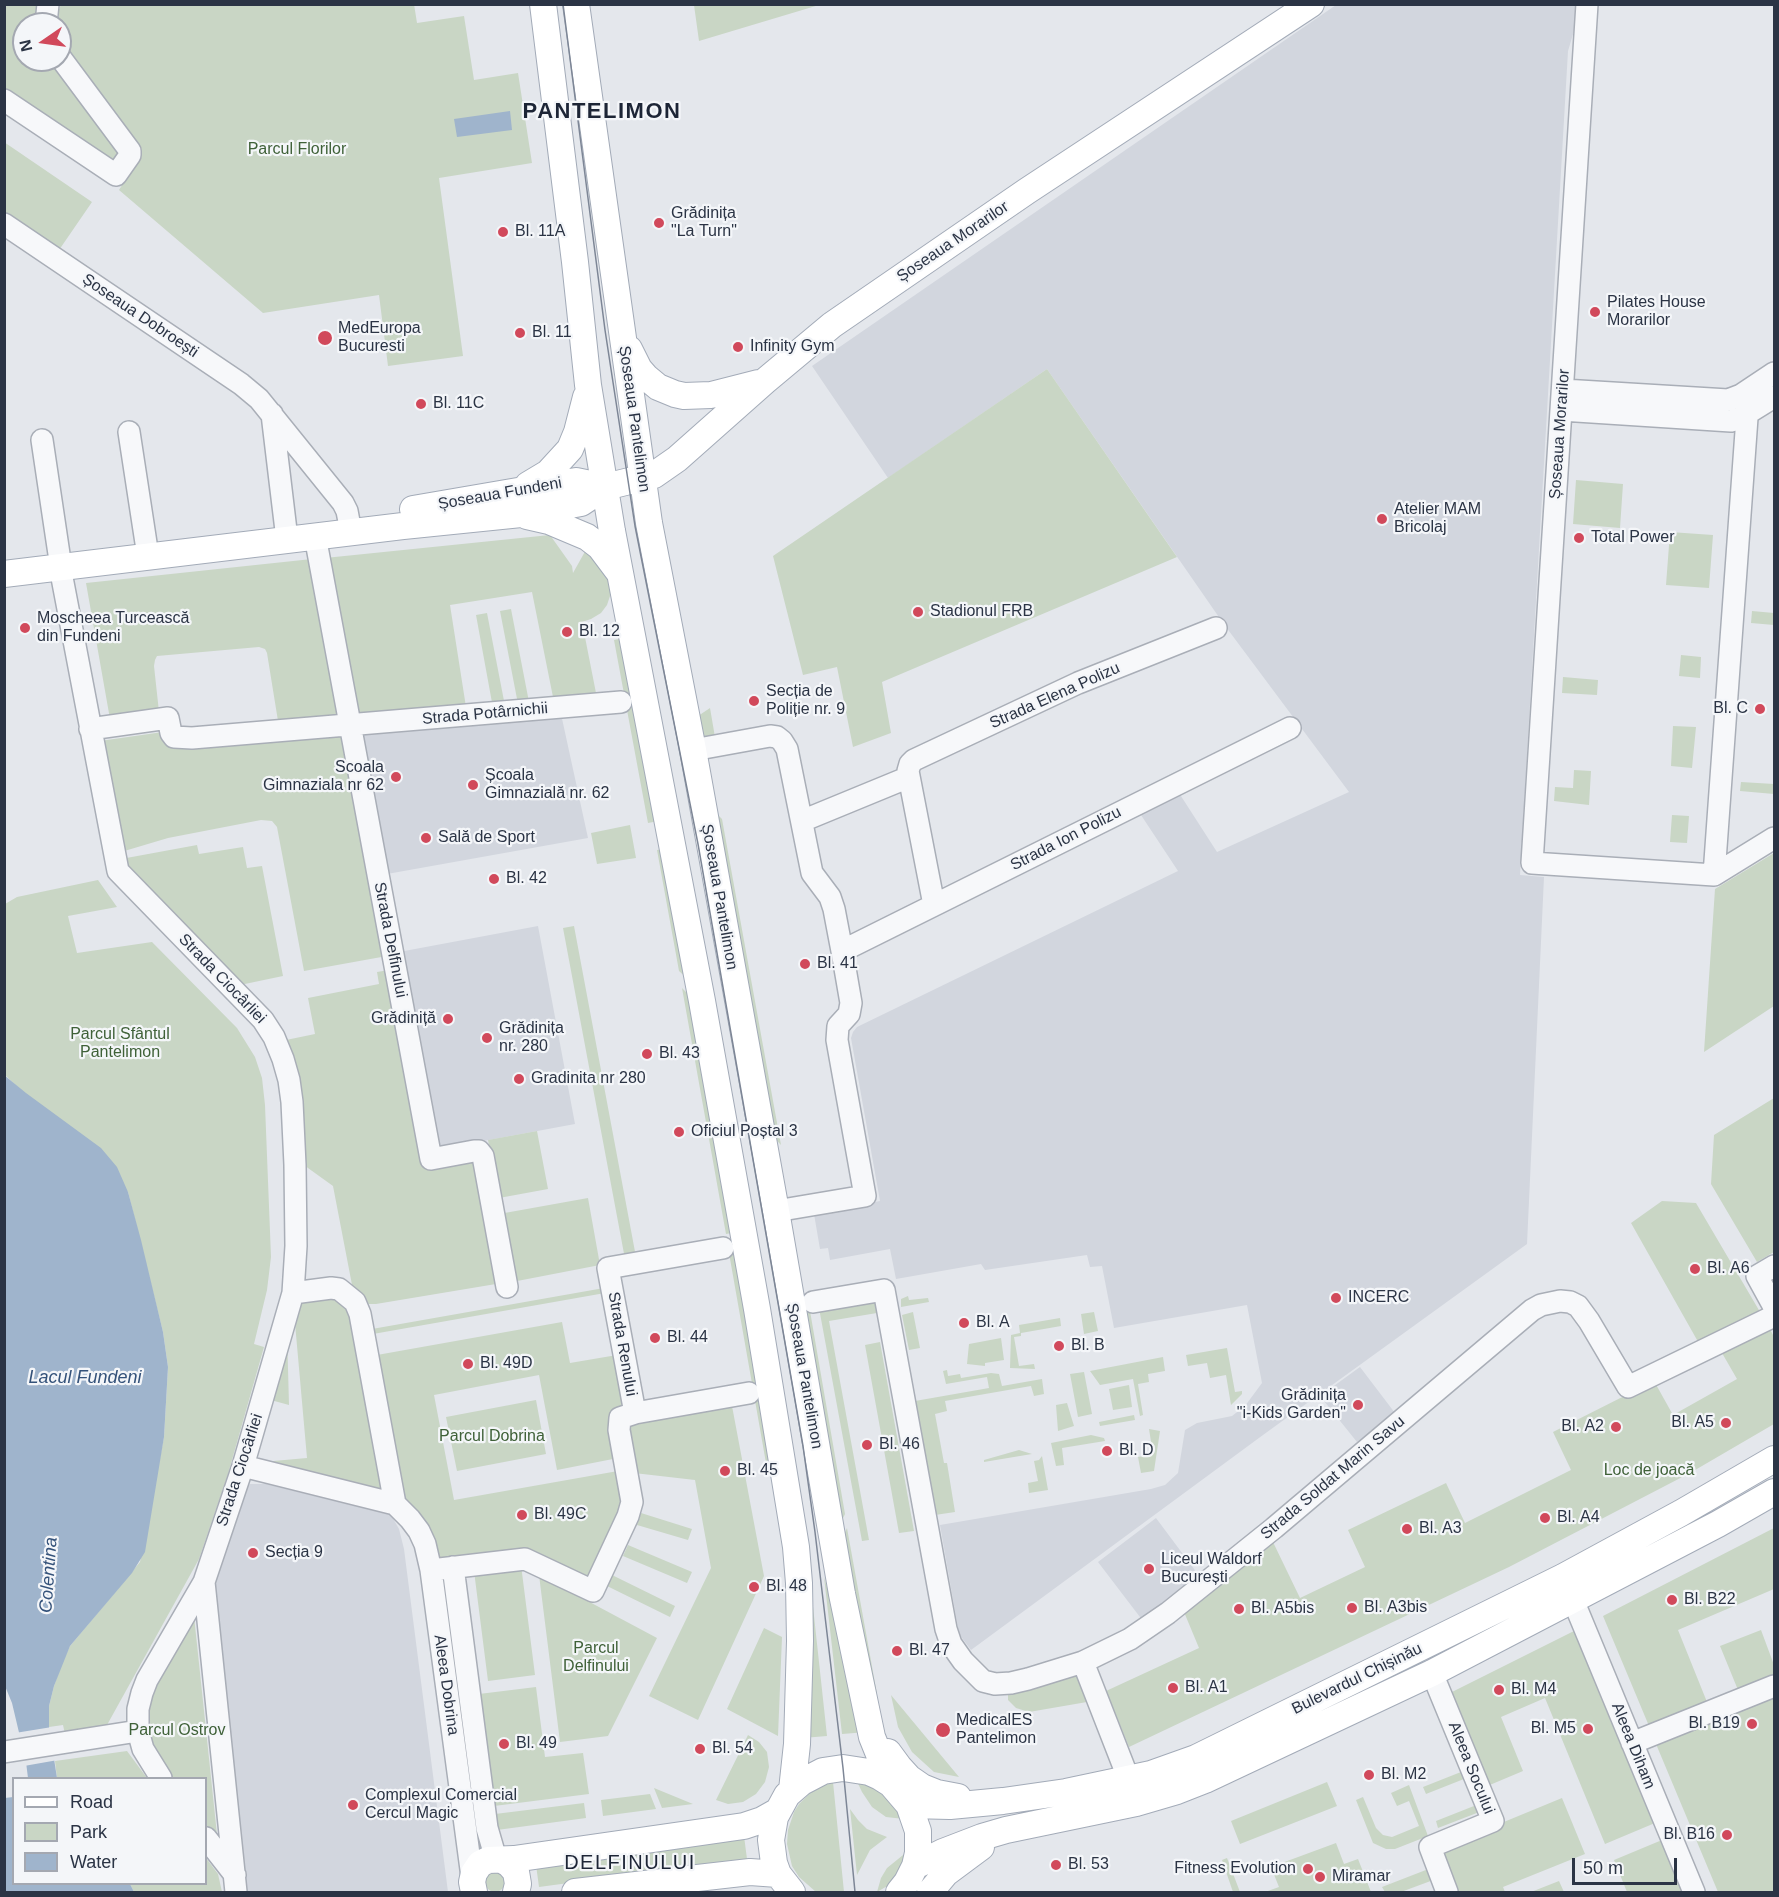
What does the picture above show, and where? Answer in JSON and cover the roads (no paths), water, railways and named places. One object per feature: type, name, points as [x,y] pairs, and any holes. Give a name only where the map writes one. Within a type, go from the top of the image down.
[{"type":"main road","name":"Șoseaua Pantelimon","points":[[543,4],[588,385],[620,575],[702,1000],[757,1309],[796,1547],[800,1641],[797,1744],[785,1800],[772,1828],[771,1840],[771,1852],[785,1883]]},
{"type":"main road","name":"Șoseaua Pantelimon","points":[[576,4],[649,523],[693,750],[776,1211],[840,1584],[872,1737],[891,1784]]},
{"type":"main road","name":"Șoseaua Morarilor","points":[[605,487],[654,475],[677,459],[765,381],[832,326],[939,250],[1311,4]]},
{"type":"main road","points":[[623,334],[633,358],[646,377],[658,387],[675,394],[711,395],[765,381]]},
{"type":"main road","points":[[588,385],[577,432],[570,449],[520,502],[549,521],[587,537],[600,547],[620,575]]},
{"type":"main road","name":"Șoseaua Fundeni","points":[[4,574],[146,543],[286,532],[315,536],[411,509],[520,502],[576,481],[605,487]]},
{"type":"main road","name":"Șoseaua Fundeni","points":[[4,560],[60,561],[350,525]]},
{"type":"main road","name":"Bulevardul Chișinău","points":[[909,1805],[950,1806],[1066,1792],[1129,1780],[1196,1758],[1563,1577],[1774,1459]]},
{"type":"main road","name":"Bulevardul Chișinău","points":[[915,1866],[956,1846],[1006,1830],[1136,1803],[1178,1791],[1321,1726],[1432,1672],[1718,1524],[1774,1492]]},
{"type":"main road","points":[[862,1693],[871,1718],[888,1751],[909,1778],[937,1793],[1003,1801]]},
{"type":"main road","points":[[473,1885],[480,1864],[489,1860],[744,1826],[762,1820],[809,1777],[834,1768],[868,1772],[891,1784],[909,1805],[919,1840],[915,1866],[898,1893]]},
{"type":"main road","points":[[930,1893],[946,1873],[1006,1830]]},
{"type":"main road","points":[[499,1860],[509,1864],[516,1872],[518,1884],[516,1893]]},
{"type":"main road","points":[[575,1893],[750,1872],[785,1883]]},
{"type":"street","name":"Șoseaua Morarilor","points":[[1587,4],[1532,863],[1714,874]]},
{"type":"street","points":[[4,100],[116,175],[130,155],[130,151],[71,72]]},
{"type":"street","name":"Șoseaua Dobroești","points":[[4,224],[241,384],[259,399],[343,503],[350,525]]},
{"type":"street","points":[[1562,400],[1728,400],[1734,399],[1774,373]]},
{"type":"street","points":[[1714,874],[1749,390]]},
{"type":"street","points":[[1562,400],[1723,421],[1740,418],[1774,397]]},
{"type":"street","points":[[272,414],[286,532]]},
{"type":"street","points":[[129,432],[146,543]]},
{"type":"street","name":"Strada Ciocârliei","points":[[42,440],[60,561],[118,871],[263,1020],[274,1037],[283,1059],[292,1102],[296,1246],[293,1293],[243,1466],[204,1582],[147,1680],[138,1709],[138,1731],[143,1749],[160,1777]]},
{"type":"street","name":"Strada Delfinului","points":[[315,536],[431,1159],[474,1151],[479,1151],[483,1156],[507,1287]]},
{"type":"street","name":"Strada Elena Polizu","points":[[909,777],[910,764],[914,760],[1078,683],[1216,628]]},
{"type":"street","name":"Strada Potârnichii","points":[[90,729],[168,718],[171,733],[179,739],[621,702]]},
{"type":"street","name":"Strada Ion Polizu","points":[[842,951],[1290,728]]},
{"type":"street","points":[[693,750],[770,736],[777,737],[787,749],[812,873],[830,897],[842,951],[851,1003],[849,1014],[838,1026],[837,1040],[865,1196],[776,1211]]},
{"type":"street","points":[[802,821],[909,777],[934,905]]},
{"type":"street","points":[[1714,874],[1774,838]]},
{"type":"street","name":"Strada Renului","points":[[723,1248],[608,1269],[635,1413],[749,1393]]},
{"type":"street","points":[[1766,1271],[1774,1306]]},
{"type":"street","points":[[243,1466],[395,1504],[360,1314],[355,1302],[339,1289],[293,1293]]},
{"type":"street","name":"Strada Soldat Marin Savu","points":[[813,1302],[884,1290],[946,1629],[951,1644],[963,1662],[982,1681],[995,1684],[1011,1683],[1083,1662],[1130,1639],[1168,1613],[1274,1528],[1541,1305],[1560,1300],[1578,1306],[1628,1387],[1774,1316]]},
{"type":"street","points":[[431,1570],[525,1559],[593,1591],[631,1507],[632,1496],[618,1424],[620,1418],[635,1413]]},
{"type":"street","name":"Aleea Dobrina","points":[[395,1504],[419,1531],[425,1544],[431,1570],[473,1885]]},
{"type":"street","name":"Aleea Dobrina","points":[[453,1567],[487,1828],[499,1860]]},
{"type":"street","name":"Strada Ciocârliei","points":[[204,1582],[236,1884]]},
{"type":"street","name":"Aleea Diham","points":[[1573,1600],[1694,1893]]},
{"type":"street","points":[[1083,1662],[1129,1780]]},
{"type":"street","name":"Aleea Socului","points":[[1432,1672],[1493,1821],[1430,1847],[1448,1893]]},
{"type":"street","points":[[1632,1743],[1774,1686]]},
{"type":"street","points":[[4,1752],[138,1731]]},
{"type":"street","points":[[1003,1801],[1006,1830]]},
{"type":"street","name":"Strada Ciocârliei","points":[[207,1840],[236,1884]]},
{"type":"water","points":[[510,111],[512,130],[457,137],[454,119]]},
{"type":"water","name":"Lacul Fundeni","points":[[4,1075],[101,1148],[117,1167],[128,1192],[141,1240],[163,1332],[168,1367],[164,1437],[145,1552],[132,1573],[70,1646],[54,1686],[49,1706],[49,1727],[57,1777],[28,1777],[12,1703],[5,1686]]},
{"type":"water","points":[[12,1797],[12,1885],[130,1885],[134,1892],[5,1892],[5,1798]]},
{"type":"tram line","points":[[563,4],[605,330],[635,526],[698,844],[803,1446],[843,1768],[855,1892]]},
{"type":"place","name":"Grădinița \"La Turn\"","points":[[659,223]]},
{"type":"place","name":"Bl. 11A","points":[[503,232]]},
{"type":"place","name":"Pilates House Morarilor","points":[[1595,312]]},
{"type":"place","name":"Bl. 11","points":[[520,333]]},
{"type":"place","name":"MedEuropa Bucuresti","points":[[325,338]]},
{"type":"place","name":"Infinity Gym","points":[[738,347]]},
{"type":"place","name":"Bl. 11C","points":[[421,404]]},
{"type":"place","name":"Atelier MAM Bricolaj","points":[[1382,519]]},
{"type":"place","name":"Total Power","points":[[1579,538]]},
{"type":"place","name":"Stadionul FRB","points":[[918,612]]},
{"type":"place","name":"Moscheea Turcească din Fundeni","points":[[25,628]]},
{"type":"place","name":"Bl. 12","points":[[567,632]]},
{"type":"place","name":"Secția de Poliție nr. 9","points":[[754,701]]},
{"type":"place","name":"Bl. C","points":[[1760,709]]},
{"type":"place","name":"Scoala Gimnaziala nr 62","points":[[396,777]]},
{"type":"place","name":"Școala Gimnazială nr. 62","points":[[473,785]]},
{"type":"place","name":"Sală de Sport","points":[[426,838]]},
{"type":"place","name":"Bl. 42","points":[[494,879]]},
{"type":"place","name":"Bl. 41","points":[[805,964]]},
{"type":"place","name":"Grădiniță","points":[[448,1019]]},
{"type":"place","name":"Grădinița nr. 280","points":[[487,1038]]},
{"type":"place","name":"Bl. 43","points":[[647,1054]]},
{"type":"place","name":"Gradinita nr 280","points":[[519,1079]]},
{"type":"place","name":"Oficiul Poștal 3","points":[[679,1132]]},
{"type":"place","name":"Bl. A6","points":[[1695,1269]]},
{"type":"place","name":"INCERC","points":[[1336,1298]]},
{"type":"place","name":"Bl. A","points":[[964,1323]]},
{"type":"place","name":"Bl. 44","points":[[655,1338]]},
{"type":"place","name":"Bl. B","points":[[1059,1346]]},
{"type":"place","name":"Bl. 49D","points":[[468,1364]]},
{"type":"place","name":"Grădinița \"i-Kids Garden\"","points":[[1358,1405]]},
{"type":"place","name":"Bl. A5","points":[[1726,1423]]},
{"type":"place","name":"Bl. A2","points":[[1616,1427]]},
{"type":"place","name":"Bl. 46","points":[[867,1445]]},
{"type":"place","name":"Bl. D","points":[[1107,1451]]},
{"type":"place","name":"Bl. 45","points":[[725,1471]]},
{"type":"place","name":"Bl. 49C","points":[[522,1515]]},
{"type":"place","name":"Bl. A4","points":[[1545,1518]]},
{"type":"place","name":"Bl. A3","points":[[1407,1529]]},
{"type":"place","name":"Secția 9","points":[[253,1553]]},
{"type":"place","name":"Liceul Waldorf București","points":[[1149,1569]]},
{"type":"place","name":"Bl. 48","points":[[754,1587]]},
{"type":"place","name":"Bl. B22","points":[[1672,1600]]},
{"type":"place","name":"Bl. A3bis","points":[[1352,1608]]},
{"type":"place","name":"Bl. A5bis","points":[[1239,1609]]},
{"type":"place","name":"Bl. 47","points":[[897,1651]]},
{"type":"place","name":"Bl. A1","points":[[1173,1688]]},
{"type":"place","name":"Bl. M4","points":[[1499,1690]]},
{"type":"place","name":"Bl. B19","points":[[1752,1724]]},
{"type":"place","name":"Bl. M5","points":[[1588,1729]]},
{"type":"place","name":"MedicalES Pantelimon","points":[[943,1730]]},
{"type":"place","name":"Bl. 49","points":[[504,1744]]},
{"type":"place","name":"Bl. 54","points":[[700,1749]]},
{"type":"place","name":"Bl. M2","points":[[1369,1775]]},
{"type":"place","name":"Complexul Comercial Cercul Magic","points":[[353,1805]]},
{"type":"place","name":"Bl. B16","points":[[1727,1835]]},
{"type":"place","name":"Bl. 53","points":[[1056,1865]]},
{"type":"place","name":"Fitness Evolution","points":[[1308,1869]]},
{"type":"place","name":"Miramar","points":[[1320,1877]]},
{"type":"district","name":"PANTELIMON","points":[[602,112]]},
{"type":"district","name":"DELFINULUI","points":[[630,1863]]},
{"type":"park label","name":"Parcul Florilor","points":[[297,150]]},
{"type":"park label","name":"Parcul Sfântul Pantelimon","points":[[120,1044]]},
{"type":"park label","name":"Parcul Dobrina","points":[[492,1437]]},
{"type":"park label","name":"Loc de joacă","points":[[1649,1471]]},
{"type":"park label","name":"Parcul Delfinului","points":[[596,1658]]},
{"type":"park label","name":"Parcul Ostrov","points":[[177,1731]]},
{"type":"water label","name":"Colentina","points":[[49,1575]]}]
